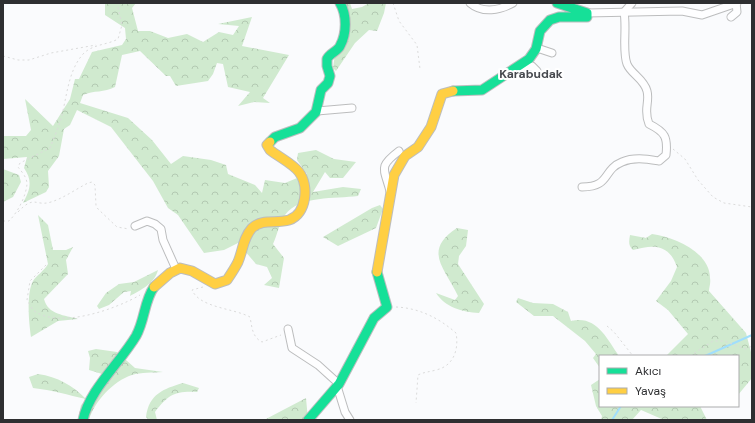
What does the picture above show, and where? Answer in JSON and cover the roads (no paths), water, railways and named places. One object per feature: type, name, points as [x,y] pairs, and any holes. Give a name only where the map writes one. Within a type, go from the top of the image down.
[{"type":"street","points":[[83,420],[85,407],[95,390],[108,376],[142,325],[146,303],[154,286],[176,269],[188,268],[200,277],[215,284],[227,280],[238,262],[246,235],[253,227],[262,222],[290,220],[300,211],[305,198],[304,184],[299,172],[270,150],[267,145],[275,137],[300,128],[317,111],[321,90],[328,83],[330,76],[326,66],[326,59],[331,53],[340,47],[346,26],[345,10],[340,3]]},
{"type":"street","points":[[470,3],[476,8],[489,10],[502,9],[513,3]]},
{"type":"street","points":[[557,3],[587,13],[682,11],[702,15],[737,3],[737,12],[731,17]]},
{"type":"street","points":[[624,12],[632,3]]},
{"type":"street","points":[[582,187],[592,187],[600,184],[621,162],[639,158],[659,161],[666,155],[668,142],[661,130],[649,124],[645,115],[647,92],[643,82],[628,65],[624,12]]},
{"type":"street","points":[[308,420],[338,385],[374,318],[387,307],[377,271],[394,175],[405,156],[418,147],[430,127],[442,94],[456,90],[482,90],[534,56],[540,30],[551,19],[560,16],[581,19],[587,17],[587,13]]},
{"type":"street","points":[[537,48],[552,53]]},
{"type":"street","points":[[509,71],[525,66],[532,66],[537,71]]},
{"type":"street","points":[[317,111],[352,108]]},
{"type":"street","points":[[391,196],[384,168],[385,163],[399,151]]},
{"type":"street","points":[[134,226],[147,220],[156,224],[162,229],[163,240],[176,269]]},
{"type":"street","points":[[288,329],[292,348],[318,365],[338,385],[345,412],[350,420]]},
{"type":"waterway","points":[[707,355],[752,335]]},
{"type":"waterway","points":[[612,420],[620,407]]},
{"type":"district","name":"Karabudak","points":[[531,74]]}]
